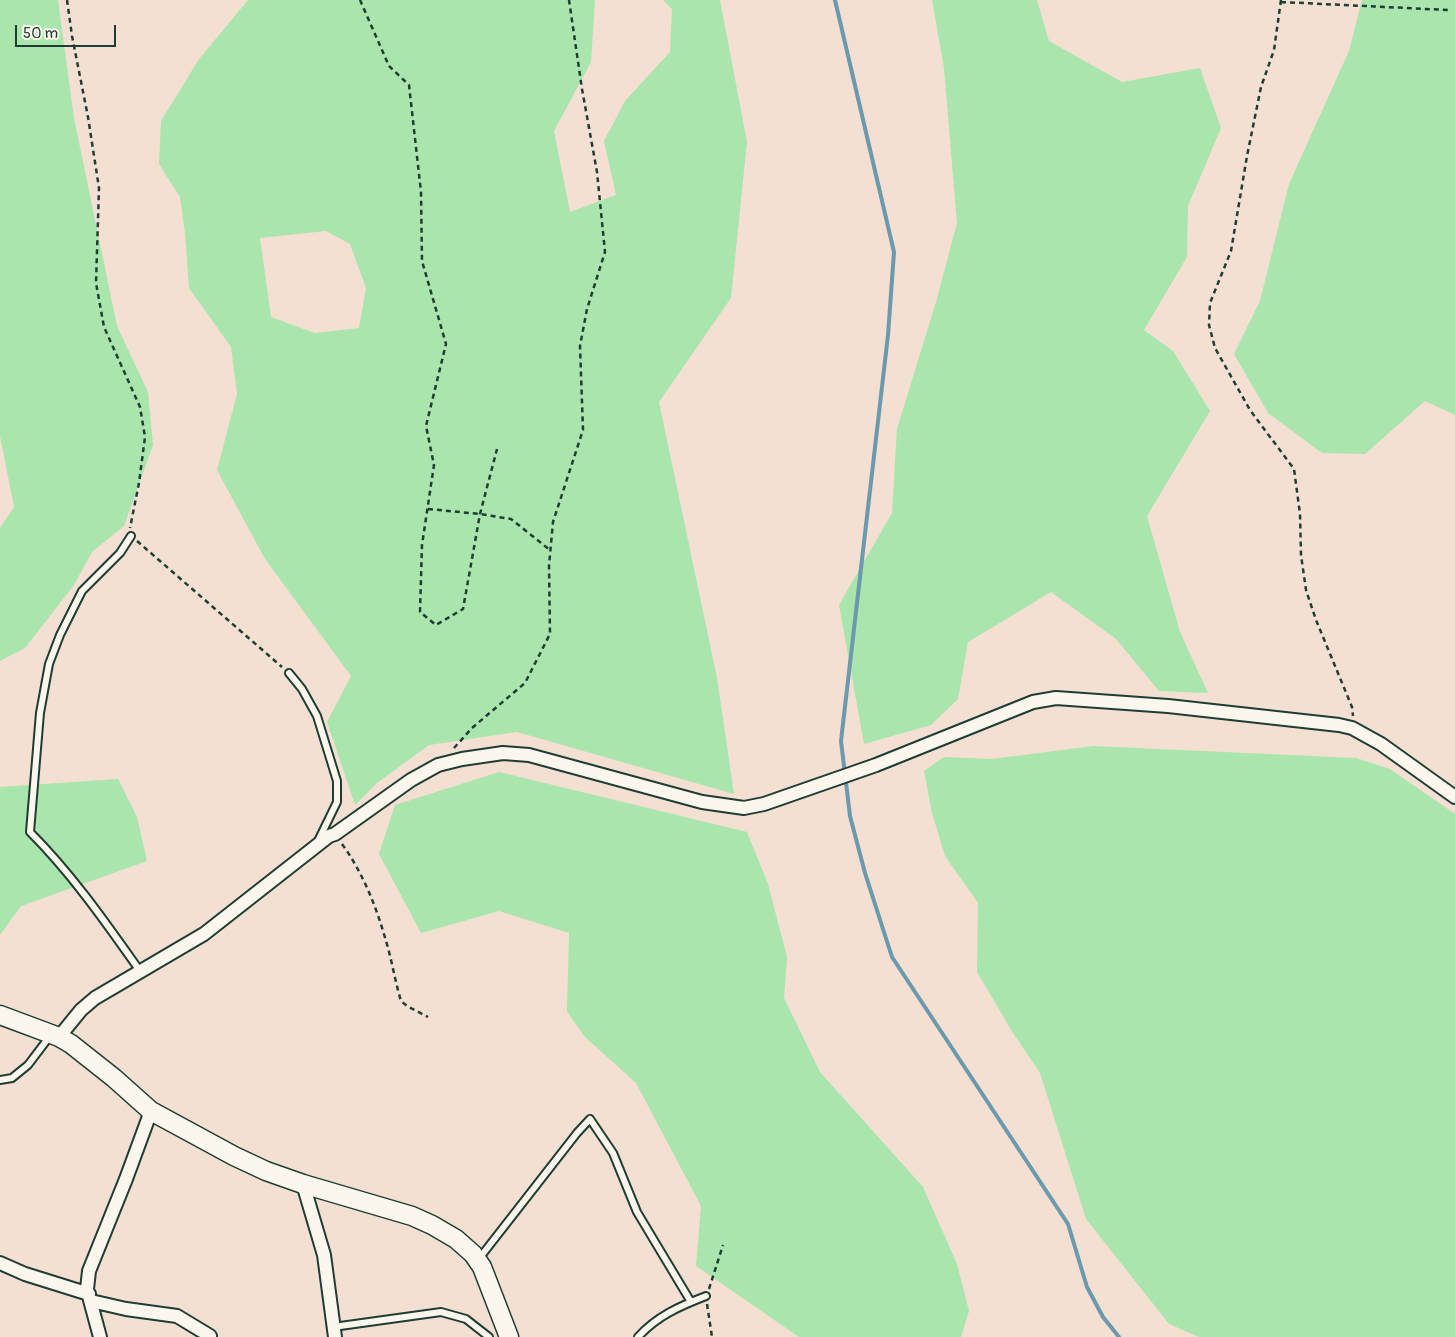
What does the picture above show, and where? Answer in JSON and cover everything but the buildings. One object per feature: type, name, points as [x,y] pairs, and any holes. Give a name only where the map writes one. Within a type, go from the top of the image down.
[{"type":"street","points":[[55,1036],[80,1010],[95,998],[204,934],[329,836],[335,834],[411,780],[438,765],[462,759],[503,753],[530,755],[702,802],[744,808],[764,804],[876,765],[1033,702],[1056,698],[1168,706],[1352,728],[1380,744],[1455,797]]},
{"type":"street","points":[[0,1015],[71,1044],[114,1078],[151,1111],[234,1156],[266,1171],[303,1184],[412,1216],[456,1239],[482,1267],[509,1337]]},
{"type":"street","points":[[100,1337],[87,1289],[88,1271],[126,1179],[151,1111]]},
{"type":"street","points":[[303,1184],[324,1255],[334,1332]]},
{"type":"street","points":[[0,1263],[25,1274],[126,1309],[177,1316],[210,1336]]},
{"type":"lane","points":[[131,536],[120,553],[82,591],[60,635],[49,664],[40,713],[30,832],[74,882],[140,970]]},
{"type":"lane","points":[[289,673],[302,689],[317,716],[337,781],[337,802],[314,849]]},
{"type":"lane","points":[[0,1080],[12,1078],[28,1065],[55,1036]]},
{"type":"lane","points":[[478,1261],[577,1133],[590,1119],[613,1153],[637,1212],[691,1302]]},
{"type":"lane","points":[[638,1337],[661,1316],[678,1306],[706,1296]]},
{"type":"lane","points":[[334,1332],[441,1312],[466,1319],[489,1337]]},
{"type":"path","points":[[67,0],[99,188],[96,283],[104,327],[140,407],[145,437],[130,529],[131,536],[183,579],[289,673]]},
{"type":"path","points":[[360,0],[389,66],[409,85],[420,192],[422,261],[446,344],[426,426],[434,465],[422,546],[420,612],[436,625],[463,609],[480,514],[497,449]]},
{"type":"path","points":[[438,765],[472,728],[525,683],[550,634],[549,566],[553,522],[583,430],[580,346],[587,309],[605,252],[597,172],[569,0]]},
{"type":"path","points":[[1352,728],[1354,718],[1352,707],[1316,620],[1306,590],[1301,555],[1300,514],[1294,469],[1250,410],[1214,348],[1209,325],[1210,303],[1231,251],[1246,156],[1261,87],[1274,50],[1281,1],[1448,10]]},
{"type":"path","points":[[428,509],[511,519],[550,550]]},
{"type":"path","points":[[335,834],[350,856],[374,901],[387,942],[401,1000],[407,1006],[428,1017]]},
{"type":"green space","points":[[0,0],[58,0],[74,118],[117,326],[148,392],[153,445],[124,526],[92,552],[74,585],[25,648],[0,661],[0,528],[14,507],[0,436]]},
{"type":"green space","points":[[248,0],[595,0],[591,62],[554,131],[570,212],[616,195],[604,141],[625,101],[670,52],[672,9],[663,0],[720,0],[747,142],[731,298],[659,402],[717,678],[734,794],[517,732],[429,745],[377,783],[355,805],[327,722],[351,676],[265,559],[217,470],[237,394],[231,347],[189,288],[180,197],[159,164],[161,121],[199,59]],"holes":[[[326,231],[350,244],[366,288],[359,328],[315,333],[271,317],[260,238]]]},
{"type":"green space","points":[[932,0],[1037,0],[1049,41],[1122,82],[1200,68],[1221,128],[1188,206],[1187,257],[1144,330],[1173,351],[1210,411],[1147,516],[1180,632],[1208,693],[1159,691],[1116,639],[1051,592],[968,642],[958,699],[931,725],[864,744],[839,605],[892,513],[897,429],[936,302],[957,223],[944,68]]},
{"type":"green space","points":[[1362,0],[1455,0],[1455,415],[1425,401],[1365,454],[1322,453],[1268,413],[1234,354],[1260,301],[1289,184],[1349,51]]},
{"type":"green space","points":[[1093,746],[1356,758],[1390,769],[1455,814],[1455,1337],[1199,1337],[1169,1324],[1086,1219],[1040,1073],[1013,1033],[977,972],[978,903],[945,856],[932,813],[924,771],[944,757],[992,759]]},
{"type":"green space","points":[[499,772],[747,832],[768,884],[787,957],[784,998],[820,1072],[923,1187],[957,1264],[969,1311],[961,1337],[799,1337],[696,1266],[701,1206],[636,1083],[585,1037],[567,1012],[569,933],[499,911],[421,933],[379,854],[395,805]]},
{"type":"green space","points":[[118,779],[137,817],[147,861],[21,906],[0,935],[0,787]]},
{"type":"waterway","points":[[835,0],[894,252],[888,335],[841,741],[850,816],[865,873],[892,957],[1068,1224],[1087,1287],[1103,1317],[1119,1337]]}]
